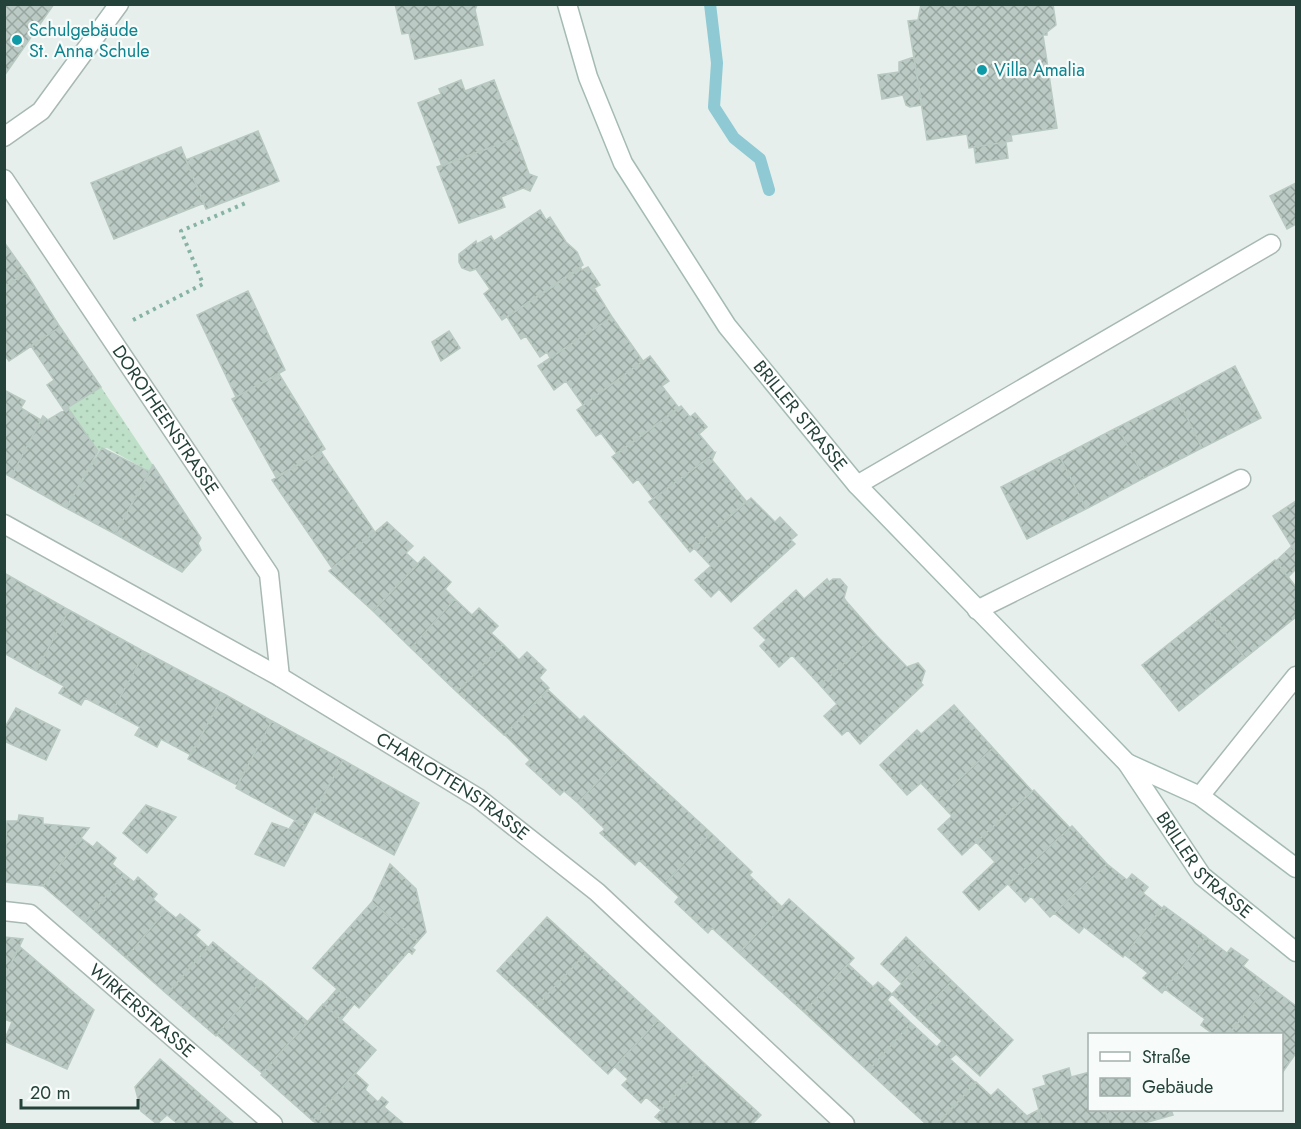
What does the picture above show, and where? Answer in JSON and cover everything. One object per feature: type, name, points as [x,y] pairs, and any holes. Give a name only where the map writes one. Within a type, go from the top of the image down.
[{"type":"street","points":[[4,137],[41,111],[119,4]]},
{"type":"street","name":"BRILLER STRASSE","points":[[567,4],[588,77],[623,163],[727,326],[857,485],[1127,763],[1202,876],[1296,952]]},
{"type":"street","name":"DOROTHEENSTRASSE","points":[[4,179],[269,573],[280,677]]},
{"type":"street","points":[[857,485],[1271,244]]},
{"type":"street","points":[[977,610],[1241,479]]},
{"type":"street","name":"CHARLOTTENSTRASSE","points":[[4,524],[280,677],[488,805],[597,892],[845,1125]]},
{"type":"street","points":[[1200,796],[1296,676]]},
{"type":"street","name":"BRILLER STRASSE","points":[[1127,763],[1200,796],[1296,868]]},
{"type":"street","name":"WIRKERSTRASSE","points":[[4,911],[30,914],[273,1125]]},
{"type":"path","points":[[153,309],[203,284],[181,231],[248,202]]},
{"type":"green space","points":[[101,387],[153,465],[150,472],[107,448],[98,451],[68,408]]},
{"type":"building","name":"Schulgebäude St. Anna Schule","points":[[4,4],[54,4],[4,76]]},
{"type":"building","points":[[395,4],[481,4],[477,5],[475,10],[483,45],[415,59],[409,33],[402,34]]},
{"type":"building","name":"Villa Amalia","points":[[921,4],[1053,4],[1056,25],[1047,32],[1047,35],[1043,35],[1057,128],[1011,135],[1012,141],[969,148],[967,134],[927,140],[908,21],[918,20]]},
{"type":"building","points":[[914,57],[922,105],[910,107],[906,105],[903,95],[882,99],[878,75],[899,72],[899,62]]},
{"type":"building","points":[[461,80],[465,91],[494,80],[516,138],[442,166],[418,103],[441,94],[439,89]]},
{"type":"building","points":[[258,131],[279,181],[206,209],[186,160]]},
{"type":"building","points":[[516,138],[529,174],[537,177],[530,191],[523,188],[501,197],[505,207],[459,223],[437,167]]},
{"type":"building","points":[[1006,142],[1008,158],[976,163],[974,147]]},
{"type":"building","points":[[181,147],[204,203],[114,239],[91,183]]},
{"type":"building","points":[[1296,183],[1296,224],[1287,229],[1270,196]]},
{"type":"building","points":[[540,210],[546,220],[550,217],[566,242],[577,252],[583,265],[502,320],[484,294],[490,289],[476,269],[470,271],[462,268],[459,254],[476,241],[477,244],[491,236],[494,241]]},
{"type":"building","points":[[4,242],[26,273],[4,287]]},
{"type":"building","points":[[588,267],[600,285],[594,288],[612,317],[550,358],[547,352],[540,357],[526,336],[521,339],[507,317],[581,268],[582,270]]},
{"type":"building","points":[[26,273],[60,327],[9,361],[4,354],[4,287]]},
{"type":"building","points":[[248,291],[285,370],[236,397],[197,315]]},
{"type":"building","points":[[612,317],[643,361],[583,405],[566,381],[554,390],[538,366]]},
{"type":"building","points":[[60,327],[101,387],[64,410],[47,385],[54,380],[31,346]]},
{"type":"building","points":[[449,331],[460,348],[441,361],[432,342]]},
{"type":"building","points":[[650,356],[669,381],[662,386],[679,408],[617,454],[601,433],[596,436],[577,410]]},
{"type":"building","points":[[1235,366],[1261,418],[1202,448],[1177,397]]},
{"type":"building","points":[[279,374],[325,449],[276,477],[232,399]]},
{"type":"building","points":[[4,390],[25,401],[21,408],[41,420],[11,477],[4,473]]},
{"type":"building","points":[[1177,397],[1202,448],[1144,478],[1118,427]]},
{"type":"building","points":[[681,406],[690,417],[695,413],[707,427],[699,434],[715,453],[653,499],[638,479],[633,483],[612,457]]},
{"type":"building","points":[[68,408],[98,451],[66,508],[11,477],[43,416],[48,420]]},
{"type":"building","points":[[1118,427],[1144,478],[1086,509],[1060,457]]},
{"type":"building","points":[[102,448],[150,472],[115,534],[66,508]]},
{"type":"building","points":[[321,452],[375,532],[332,568],[272,480]]},
{"type":"building","points":[[715,453],[712,460],[746,501],[690,552],[649,502]]},
{"type":"building","points":[[1060,457],[1086,509],[1027,539],[1001,487]]},
{"type":"building","points":[[153,465],[201,538],[198,543],[201,550],[182,572],[115,534]]},
{"type":"building","points":[[751,498],[775,522],[780,517],[797,535],[791,540],[795,544],[731,602],[719,589],[711,597],[695,580],[711,566],[694,548]]},
{"type":"building","points":[[1296,501],[1296,553],[1273,516]]},
{"type":"building","points":[[387,522],[413,546],[406,553],[418,564],[373,611],[329,571]]},
{"type":"building","points":[[1292,546],[1296,553],[1296,569],[1288,577],[1276,561]]},
{"type":"building","points":[[424,557],[451,582],[445,589],[455,599],[411,648],[373,611]]},
{"type":"building","points":[[1275,560],[1296,587],[1296,617],[1245,658],[1209,612]]},
{"type":"building","points":[[4,573],[69,610],[36,671],[4,653]]},
{"type":"building","points":[[827,579],[829,582],[833,579],[840,579],[847,587],[844,598],[876,635],[820,685],[792,655],[779,667],[760,646],[766,640],[754,628],[796,590],[804,599]]},
{"type":"building","points":[[455,599],[472,615],[479,608],[498,626],[491,633],[503,644],[457,692],[411,648]]},
{"type":"building","points":[[69,610],[145,652],[112,712],[85,698],[81,705],[59,693],[64,686],[36,671]]},
{"type":"building","points":[[1209,612],[1245,658],[1179,711],[1142,665]]},
{"type":"building","points":[[876,635],[907,667],[918,663],[925,671],[921,683],[923,685],[860,744],[848,730],[842,735],[824,716],[837,704],[820,685]]},
{"type":"building","points":[[503,644],[519,660],[527,652],[546,670],[539,678],[549,688],[504,735],[457,692]]},
{"type":"building","points":[[145,652],[224,694],[191,755],[161,739],[157,747],[135,735],[140,727],[112,712]]},
{"type":"building","points":[[548,690],[580,720],[584,716],[624,753],[578,803],[564,791],[560,795],[526,764],[530,760],[505,735]]},
{"type":"building","points":[[224,694],[272,721],[237,785],[188,759]]},
{"type":"building","points":[[954,705],[993,748],[937,800],[921,783],[907,795],[880,765],[917,730],[921,734]]},
{"type":"building","points":[[16,708],[60,730],[46,760],[4,741],[4,729]]},
{"type":"building","points":[[272,721],[343,760],[306,826],[236,788]]},
{"type":"building","points":[[993,748],[1032,791],[962,855],[938,829],[952,816],[937,800]]},
{"type":"building","points":[[624,753],[711,833],[665,884],[639,860],[635,865],[600,833],[605,829],[578,803]]},
{"type":"building","points":[[343,760],[419,803],[394,855],[315,812]]},
{"type":"building","points":[[1034,790],[1070,828],[979,910],[963,892],[995,862],[976,842]]},
{"type":"building","points":[[146,805],[176,817],[147,853],[123,833]]},
{"type":"building","points":[[19,815],[43,818],[43,824],[89,828],[43,886],[4,882],[7,821],[18,821]]},
{"type":"building","points":[[295,820],[306,826],[284,866],[255,854],[272,823],[289,829]]},
{"type":"building","points":[[1072,826],[1107,864],[1050,917],[1031,896],[1025,902],[1008,884]]},
{"type":"building","points":[[711,833],[752,872],[749,875],[782,907],[739,953],[712,928],[708,933],[675,902],[679,897],[665,884]]},
{"type":"building","points":[[81,838],[93,847],[97,842],[116,858],[112,864],[124,874],[85,922],[43,886]]},
{"type":"building","points":[[390,864],[416,889],[426,932],[418,941],[372,902]]},
{"type":"building","points":[[1107,864],[1127,880],[1132,874],[1148,887],[1143,893],[1162,908],[1123,957],[1084,927],[1079,933],[1054,913]]},
{"type":"building","points":[[124,874],[134,882],[138,877],[157,894],[153,899],[166,910],[126,958],[85,922]]},
{"type":"building","points":[[789,899],[854,958],[804,1012],[739,953]]},
{"type":"building","points":[[372,902],[418,941],[412,948],[415,950],[412,954],[409,951],[359,1008],[313,968]]},
{"type":"building","points":[[1164,906],[1206,937],[1162,993],[1143,978],[1148,973],[1125,955]]},
{"type":"building","points":[[166,910],[176,918],[180,914],[200,930],[195,935],[208,947],[167,994],[126,958]]},
{"type":"building","points":[[547,917],[586,953],[536,1007],[497,971]]},
{"type":"building","points":[[4,937],[23,939],[4,979]]},
{"type":"building","points":[[906,937],[927,957],[902,984],[881,964]]},
{"type":"building","points":[[1206,937],[1227,953],[1231,948],[1248,960],[1243,966],[1268,985],[1230,1033],[1212,1033],[1201,1025],[1205,1019],[1165,989]]},
{"type":"building","points":[[213,942],[261,982],[216,1036],[167,994]]},
{"type":"building","points":[[19,946],[94,1010],[67,1069],[4,1041],[12,1022],[4,1019],[4,979]]},
{"type":"building","points":[[586,953],[658,1020],[608,1074],[536,1007]]},
{"type":"building","points":[[927,957],[952,981],[917,1018],[892,994]]},
{"type":"building","points":[[848,964],[873,987],[878,982],[892,994],[887,1000],[911,1023],[868,1071],[804,1012]]},
{"type":"building","points":[[261,981],[308,1022],[262,1073],[217,1035]]},
{"type":"building","points":[[952,981],[1013,1040],[980,1076],[917,1018]]},
{"type":"building","points":[[1268,985],[1296,1006],[1296,1053],[1283,1072],[1283,1033],[1230,1033]]},
{"type":"building","points":[[337,989],[354,1004],[341,1020],[324,1004]]},
{"type":"building","points":[[323,1004],[376,1050],[313,1121],[261,1075]]},
{"type":"building","points":[[658,1020],[705,1064],[661,1110],[646,1097],[641,1103],[622,1085],[628,1079],[615,1067]]},
{"type":"building","points":[[911,1023],[937,1047],[942,1041],[956,1054],[950,1059],[976,1083],[937,1124],[926,1124],[868,1071]]},
{"type":"building","points":[[160,1059],[234,1124],[178,1124],[167,1115],[157,1124],[141,1111],[135,1087]]},
{"type":"building","points":[[705,1064],[761,1115],[752,1124],[664,1124],[655,1117]]},
{"type":"building","points":[[1069,1068],[1071,1077],[1088,1073],[1088,1111],[1105,1111],[1109,1124],[1043,1124],[1033,1089],[1046,1085],[1043,1076]]},
{"type":"building","points":[[355,1073],[368,1085],[365,1090],[378,1102],[382,1097],[388,1102],[384,1107],[404,1124],[318,1124],[313,1121]]},
{"type":"building","points":[[976,1082],[991,1096],[998,1089],[1027,1116],[1038,1110],[1043,1124],[937,1124]]},
{"type":"building","points":[[1105,1111],[1171,1111],[1173,1115],[1141,1124],[1109,1124]]},
{"type":"waterway","points":[[710,4],[717,63],[714,107],[734,138],[760,159],[769,190]]},
{"type":"place","name":"Schulgebäude St. Anna Schule","points":[[17,40]]},
{"type":"place","name":"Villa Amalia","points":[[982,70]]}]
